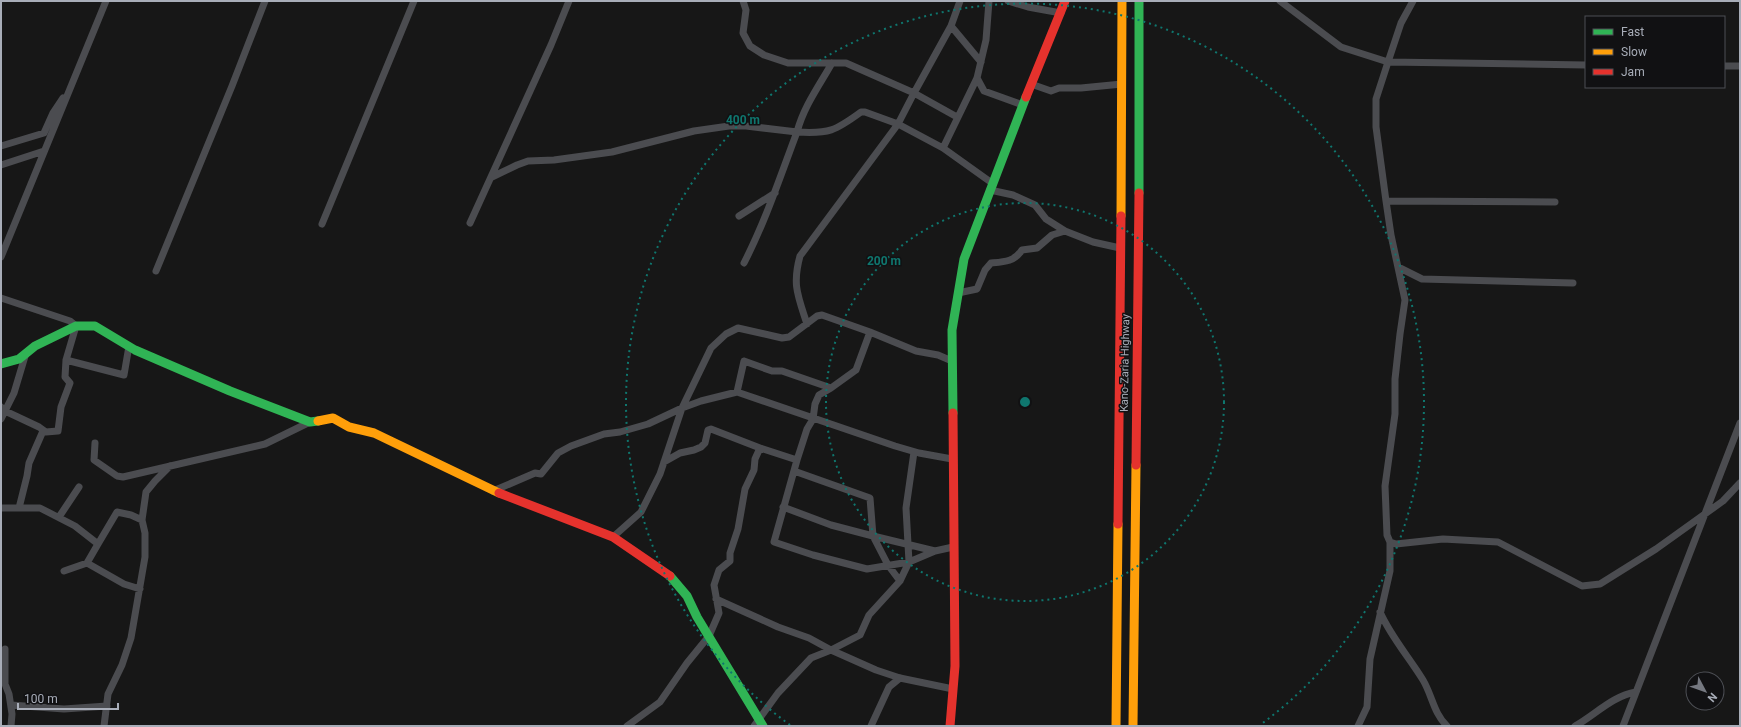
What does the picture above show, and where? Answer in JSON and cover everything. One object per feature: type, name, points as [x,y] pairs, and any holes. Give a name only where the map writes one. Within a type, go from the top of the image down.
[{"type":"main road","points":[[950,726],[955,666],[952,330],[964,259],[1031,84],[1065,1]]},
{"type":"main road","name":"Kano-Zaria Highway","points":[[1116,726],[1122,1]]},
{"type":"main road","name":"Kano-Zaria Highway","points":[[1133,726],[1140,99],[1139,1]]},
{"type":"main road","points":[[1,364],[18,359],[35,346],[76,326],[95,326],[129,346],[230,391],[310,422],[334,418],[349,427],[374,433],[493,491],[613,537],[671,577],[687,596],[697,617],[759,724]]},
{"type":"street","points":[[1,257],[106,1]]},
{"type":"street","points":[[156,272],[265,1]]},
{"type":"street","points":[[322,224],[414,1]]},
{"type":"street","points":[[470,223],[552,45],[569,1]]},
{"type":"street","points":[[743,1],[746,10],[743,33],[750,46],[764,55],[788,63],[846,63],[914,93],[958,117]]},
{"type":"street","points":[[807,324],[796,288],[796,272],[800,256],[898,124],[951,26],[960,1]]},
{"type":"street","points":[[943,148],[977,78],[986,40],[989,1]]},
{"type":"street","points":[[1008,1],[1028,7],[1061,13]]},
{"type":"street","points":[[1280,1],[1341,47],[1388,62],[1585,64]]},
{"type":"street","points":[[1358,726],[1367,707],[1370,659],[1390,571],[1390,542],[1387,535],[1385,486],[1395,414],[1395,379],[1405,300],[1391,236],[1376,127],[1376,99],[1400,23],[1413,1]]},
{"type":"street","points":[[951,26],[981,62]]},
{"type":"street","points":[[744,263],[768,214],[781,172],[797,132],[801,116],[832,63]]},
{"type":"street","points":[[1725,66],[1740,66]]},
{"type":"street","points":[[977,78],[984,92],[1023,105]]},
{"type":"street","points":[[1,146],[44,133],[53,112],[72,84]]},
{"type":"street","points":[[1031,84],[1052,91],[1059,88],[1081,88],[1122,84]]},
{"type":"street","points":[[492,177],[528,161],[554,160],[612,152],[694,131],[729,126],[746,126],[818,133],[835,130],[861,112],[865,112],[898,124],[943,148],[991,187],[1035,205],[1046,219],[1065,232],[1093,242],[1120,248]]},
{"type":"street","points":[[1,165],[44,151]]},
{"type":"street","points":[[739,216],[775,193]]},
{"type":"street","points":[[1386,201],[1555,202]]},
{"type":"street","points":[[958,293],[977,289],[985,270],[991,263],[1008,262],[1017,258],[1022,250],[1038,248],[1052,235],[1065,232]]},
{"type":"street","points":[[1,236],[7,243]]},
{"type":"street","points":[[1398,267],[1422,279],[1573,283]]},
{"type":"street","points":[[1,298],[70,320],[76,326],[66,360],[65,377],[70,383],[61,407],[58,431],[43,431],[3,409]]},
{"type":"street","points":[[613,537],[641,512],[660,474],[682,408],[710,348],[726,334],[738,328],[782,338],[789,337],[817,316],[822,315],[829,316],[916,351],[938,355],[952,361]]},
{"type":"street","points":[[870,332],[856,370],[819,395],[813,419],[807,429],[797,460],[774,542],[812,555],[867,569],[909,562],[935,551],[953,547]]},
{"type":"street","points":[[66,360],[124,375],[129,346]]},
{"type":"street","points":[[1,419],[3,409],[14,393],[26,353]]},
{"type":"street","points":[[737,392],[744,361],[772,371],[782,371],[831,388]]},
{"type":"street","points":[[493,491],[535,473],[541,474],[558,453],[571,446],[604,434],[620,432],[648,424],[682,408],[737,392],[914,452],[952,459]]},
{"type":"street","points":[[95,443],[94,460],[117,476],[123,477],[265,444],[310,422]]},
{"type":"street","points":[[1623,726],[1740,423]]},
{"type":"street","points":[[664,462],[680,453],[701,447],[705,443],[708,430],[711,429],[760,448],[797,460]]},
{"type":"street","points":[[19,508],[29,463],[43,431]]},
{"type":"street","points":[[626,726],[660,702],[687,663],[709,636],[719,613],[714,585],[720,570],[730,561],[730,553],[738,528],[745,489],[754,470],[755,459],[760,448]]},
{"type":"street","points":[[759,724],[778,693],[811,658],[831,650],[860,635],[869,615],[900,581],[909,562],[906,508],[914,452]]},
{"type":"street","points":[[104,726],[108,694],[122,665],[131,638],[140,589],[145,557],[145,533],[142,520],[146,492],[170,466]]},
{"type":"street","points":[[794,471],[870,498],[873,536],[888,565],[900,581]]},
{"type":"street","points":[[1390,542],[1396,544],[1443,539],[1498,542],[1582,586],[1600,584],[1656,549],[1704,515],[1723,501],[1740,483]]},
{"type":"street","points":[[59,517],[79,487]]},
{"type":"street","points":[[783,507],[831,525],[935,551]]},
{"type":"street","points":[[1,508],[40,508],[75,526],[98,544]]},
{"type":"street","points":[[64,571],[87,563],[117,512],[131,515],[142,520]]},
{"type":"street","points":[[87,563],[124,584],[140,589]]},
{"type":"street","points":[[716,599],[778,627],[809,638],[831,650],[876,670],[900,678],[953,689]]},
{"type":"street","points":[[1380,612],[1385,624],[1424,681],[1440,719],[1448,726]]},
{"type":"street","points":[[5,649],[4,688],[11,705],[11,726]]},
{"type":"street","points":[[871,726],[889,687],[900,678]]},
{"type":"street","points":[[1575,726],[1611,702],[1636,692]]},
{"type":"street","points":[[11,705],[64,709],[107,706]]},
{"type":"traffic: fast","points":[[1139,1],[1139,193]]},
{"type":"traffic: fast","points":[[953,413],[952,330],[964,259],[1026,97]]},
{"type":"traffic: fast","points":[[1,364],[19,359],[35,346],[76,326],[95,326],[135,350],[230,391],[310,422],[318,421]]},
{"type":"traffic: fast","points":[[670,576],[687,596],[697,617],[763,726]]},
{"type":"traffic: slow","points":[[1121,216],[1122,1]]},
{"type":"traffic: slow","points":[[318,421],[333,418],[349,427],[374,433],[499,493]]},
{"type":"traffic: slow","points":[[1133,726],[1136,465]]},
{"type":"traffic: slow","points":[[1116,726],[1118,524]]},
{"type":"traffic: jam","points":[[1026,97],[1065,1]]},
{"type":"traffic: jam","points":[[1136,465],[1139,193]]},
{"type":"traffic: jam","points":[[1118,524],[1121,216]]},
{"type":"traffic: jam","points":[[950,726],[955,666],[953,413]]},
{"type":"traffic: jam","points":[[499,493],[613,537],[670,576]]}]
